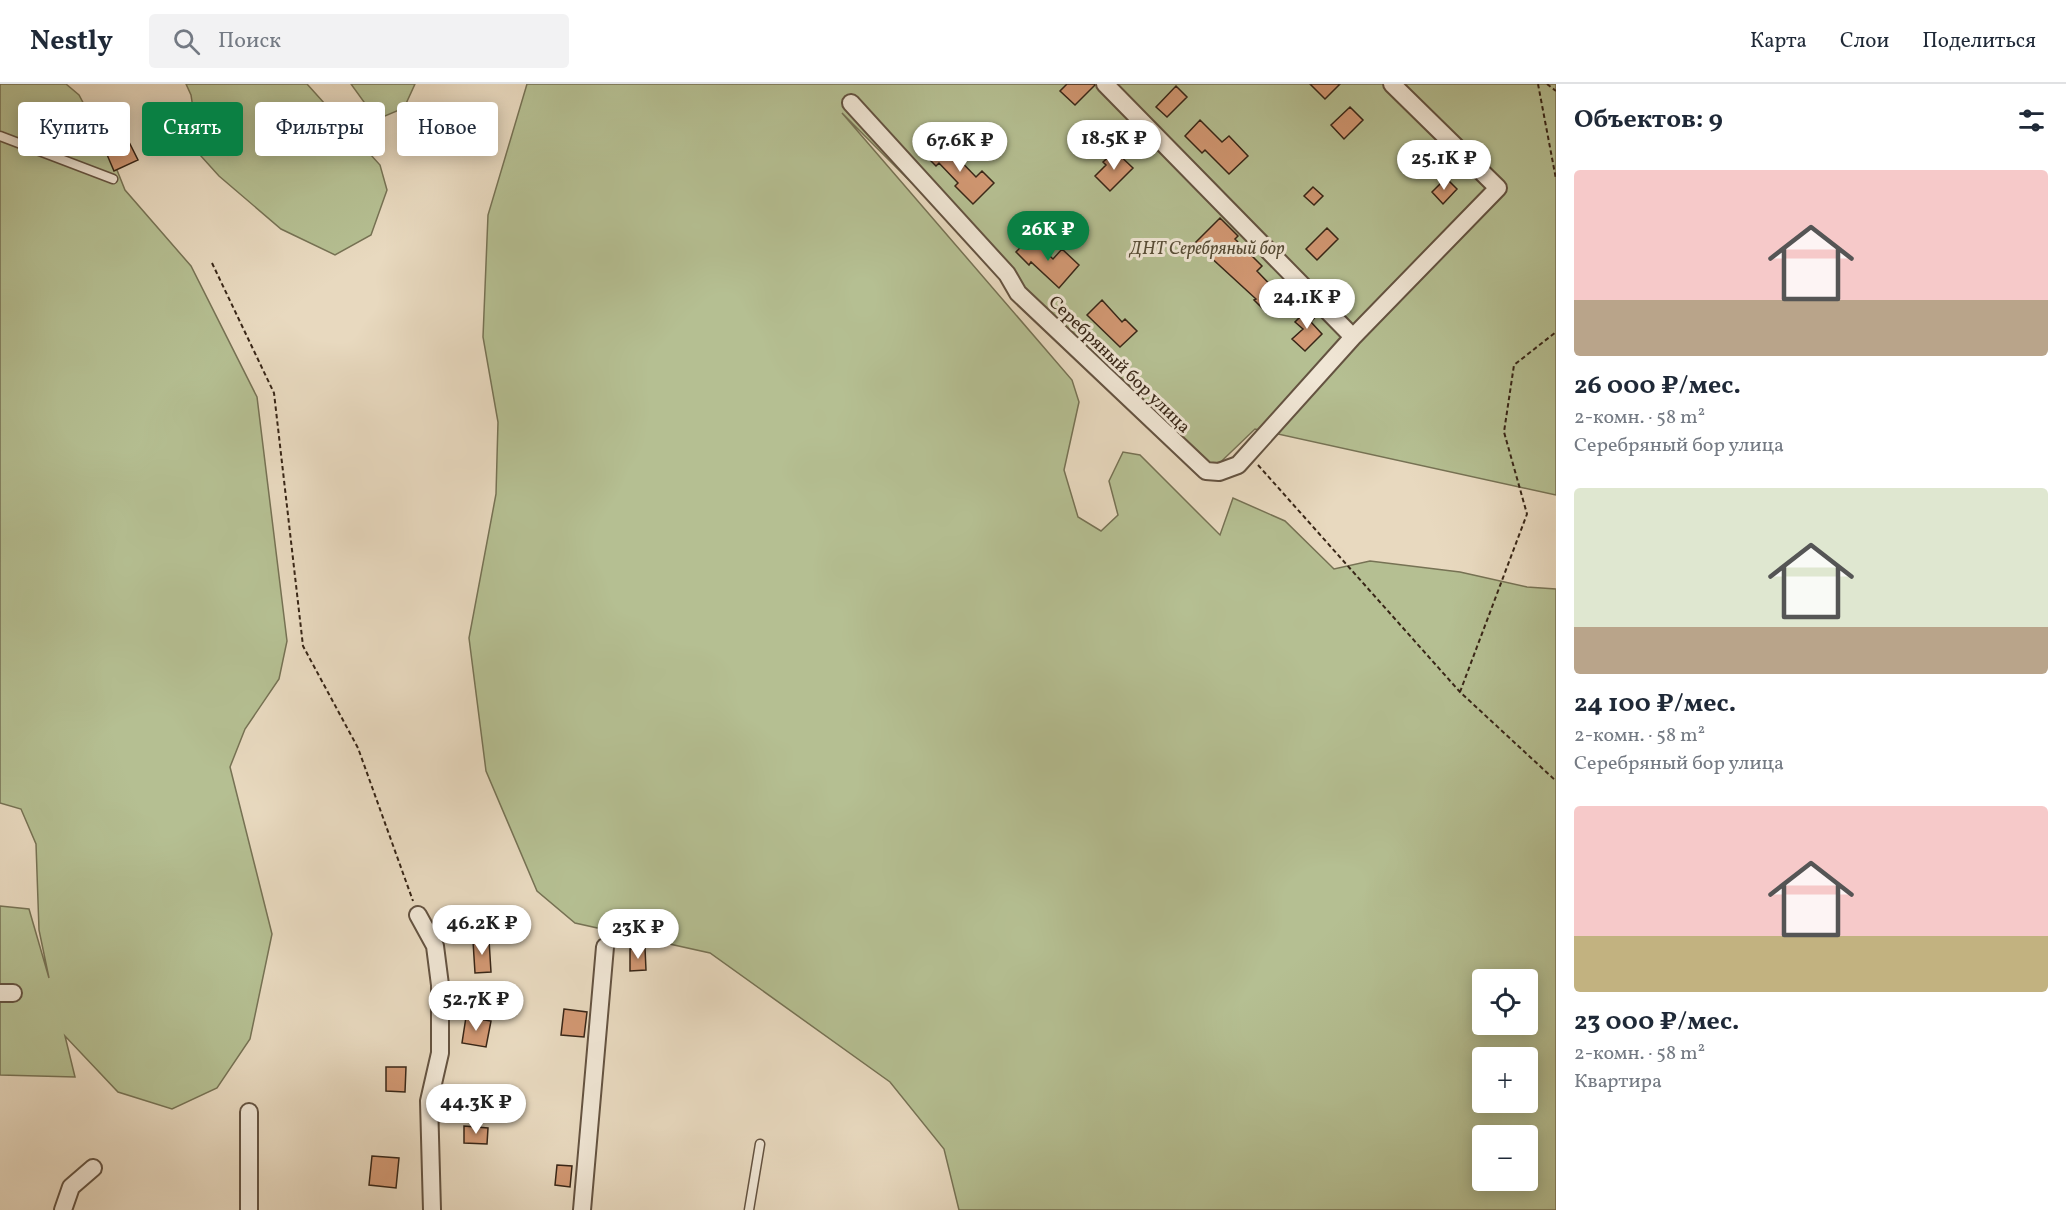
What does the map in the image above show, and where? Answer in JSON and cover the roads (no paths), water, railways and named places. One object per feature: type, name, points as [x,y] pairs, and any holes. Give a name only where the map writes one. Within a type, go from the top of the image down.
[{"type":"street","points":[[1105,84],[1353,337]]},
{"type":"street","name":"Серебряный бор улица","points":[[851,103],[1007,274],[1018,293],[1206,471],[1219,472],[1238,465],[1353,337],[1498,188],[1392,84]]},
{"type":"street","points":[[418,915],[435,946],[440,985],[440,1053],[429,1101],[432,1210]]},
{"type":"street","points":[[582,1210],[605,947]]},
{"type":"street","points":[[249,1112],[249,1210]]},
{"type":"street","points":[[63,1210],[71,1187],[93,1168]]},
{"type":"lane","points":[[0,136],[113,179]]},
{"type":"lane","points":[[749,1210],[760,1144]]},
{"type":"park label","name":"ДНТ Серебряный бор","points":[[1207,248]]}]
